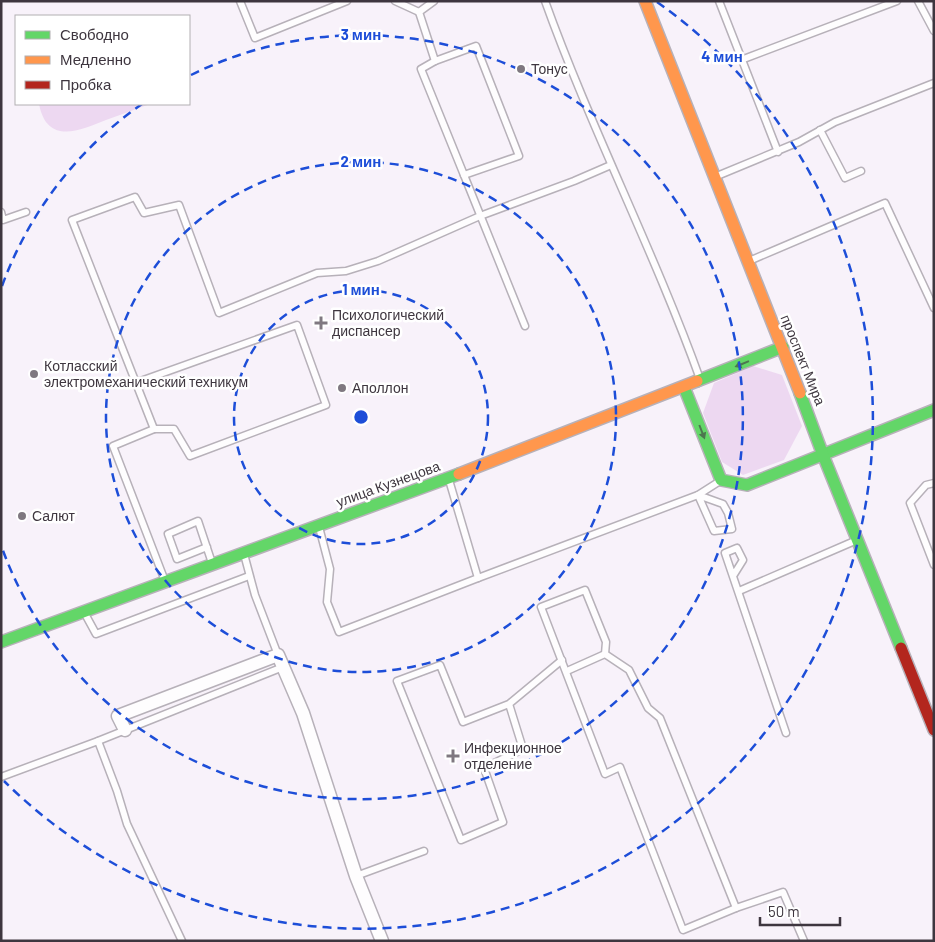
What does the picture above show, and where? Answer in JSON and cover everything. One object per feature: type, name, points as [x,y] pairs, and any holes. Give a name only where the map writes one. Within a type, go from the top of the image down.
[{"type":"street","name":"проспект Мира","points":[[644,1],[783,347],[823,455],[933,725]]},
{"type":"street","name":"улица Кузнецова","points":[[1,642],[448,478],[783,347]]},
{"type":"street","points":[[684,387],[721,480],[747,485],[934,410]]},
{"type":"street","points":[[125,730],[118,716],[278,654],[303,713],[356,876],[382,941]]},
{"type":"lane","points":[[240,1],[255,38],[347,1]]},
{"type":"lane","points":[[395,1],[419,12],[435,61]]},
{"type":"lane","points":[[419,12],[434,1]]},
{"type":"lane","points":[[545,1],[611,164],[678,317],[701,380]]},
{"type":"lane","points":[[719,1],[778,152]]},
{"type":"lane","points":[[741,60],[897,1]]},
{"type":"lane","points":[[918,1],[934,31]]},
{"type":"lane","points":[[464,175],[519,156],[476,46],[435,61],[421,69],[525,326]]},
{"type":"lane","points":[[715,177],[778,152],[835,122],[934,83]]},
{"type":"lane","points":[[820,130],[845,178],[861,171]]},
{"type":"lane","points":[[154,429],[72,220],[135,197],[144,212],[179,205],[219,313],[317,273],[346,272],[378,260],[480,216],[574,181],[611,164]]},
{"type":"lane","points":[[747,261],[886,203],[934,308]]},
{"type":"lane","points":[[1,212],[3,220],[26,212]]},
{"type":"lane","points":[[135,383],[297,325],[326,406],[190,456],[174,429],[154,429],[113,446],[165,582]]},
{"type":"lane","points":[[448,478],[478,578]]},
{"type":"lane","points":[[318,526],[330,568],[327,602],[339,632],[698,495],[721,480]]},
{"type":"lane","points":[[934,483],[926,486],[910,503],[934,565]]},
{"type":"lane","points":[[698,495],[723,504],[728,513],[732,529],[714,531],[698,495]]},
{"type":"lane","points":[[207,547],[177,559],[168,534],[198,521],[207,547],[212,564]]},
{"type":"lane","points":[[738,591],[857,540]]},
{"type":"lane","points":[[243,552],[249,576],[278,654]]},
{"type":"lane","points":[[83,611],[96,634],[249,576]]},
{"type":"lane","points":[[733,576],[786,733]]},
{"type":"lane","points":[[604,654],[606,642],[585,590],[541,607],[567,670],[605,774],[620,767],[682,930],[736,908],[783,892],[804,941]]},
{"type":"lane","points":[[567,670],[604,654]]},
{"type":"lane","points":[[604,654],[629,670],[648,708],[660,718],[736,908]]},
{"type":"lane","points":[[509,704],[523,749],[484,768],[502,822],[461,840],[397,681],[440,666],[463,722],[509,704],[562,660]]},
{"type":"lane","points":[[1,777],[283,668]]},
{"type":"lane","points":[[98,741],[127,824],[182,941]]},
{"type":"lane","points":[[356,876],[424,851]]},
{"type":"shaded area","points":[[39,105],[147,105],[75,131],[65,132],[57,130],[49,125],[43,117]]},
{"type":"shaded area","points":[[753,366],[782,375],[802,426],[784,460],[743,475],[722,462],[703,413],[714,383]]},
{"type":"traffic: fast","points":[[697,381],[783,347]]},
{"type":"traffic: fast","points":[[684,387],[721,480],[747,485],[934,410]]},
{"type":"traffic: fast","points":[[800,393],[901,648]]},
{"type":"traffic: fast","points":[[1,642],[459,474]]},
{"type":"traffic: slow","points":[[645,1],[800,393]]},
{"type":"traffic: slow","points":[[459,474],[697,381]]},
{"type":"traffic: jam","points":[[901,648],[934,730]]},
{"type":"place","name":"Тонус","points":[[521,69]]},
{"type":"place","name":"Психологический диспансер","points":[[321,323]]},
{"type":"place","name":"Котласский электромеханический техникум","points":[[34,374]]},
{"type":"place","name":"Аполлон","points":[[342,388]]},
{"type":"place","name":"Салют","points":[[22,516]]},
{"type":"place","name":"Инфекционное отделение","points":[[453,756]]}]
